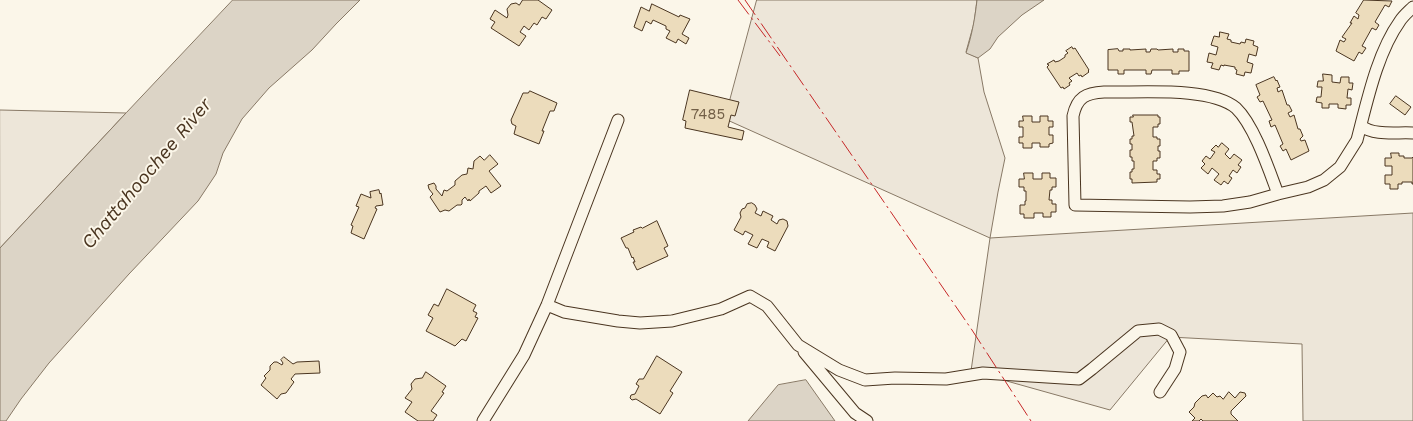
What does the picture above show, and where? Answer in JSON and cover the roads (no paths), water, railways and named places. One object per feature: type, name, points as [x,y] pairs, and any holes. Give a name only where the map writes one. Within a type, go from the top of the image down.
[{"type":"street","points":[[1278,194],[1263,155],[1245,119],[1235,108],[1224,101],[1210,96],[1182,93],[1104,92],[1086,96],[1075,107],[1073,116],[1074,205],[1223,206],[1250,202],[1308,187],[1332,174],[1340,167],[1352,150],[1357,140],[1378,66],[1400,20],[1413,7]]},
{"type":"street","points":[[483,421],[524,355],[547,305],[618,120]]},
{"type":"street","points":[[1361,126],[1374,132],[1413,133]]},
{"type":"street","points":[[547,305],[564,312],[640,323],[672,321],[721,309],[750,296],[766,306],[857,417],[867,421]]},
{"type":"street","points":[[798,345],[839,370],[865,380],[946,378],[983,373],[1079,378],[1138,330],[1158,329],[1171,335],[1180,352],[1175,369],[1160,392]]},
{"type":"water","name":"Chattahoochee River","points":[[233,0],[360,0],[312,50],[269,88],[242,119],[223,153],[216,174],[198,201],[49,363],[6,421],[0,421],[0,248]]},
{"type":"water","points":[[977,0],[1044,0],[1022,15],[998,37],[990,49],[978,58],[966,53],[973,27]]},
{"type":"water","points":[[806,380],[835,421],[748,421],[778,385]]}]
